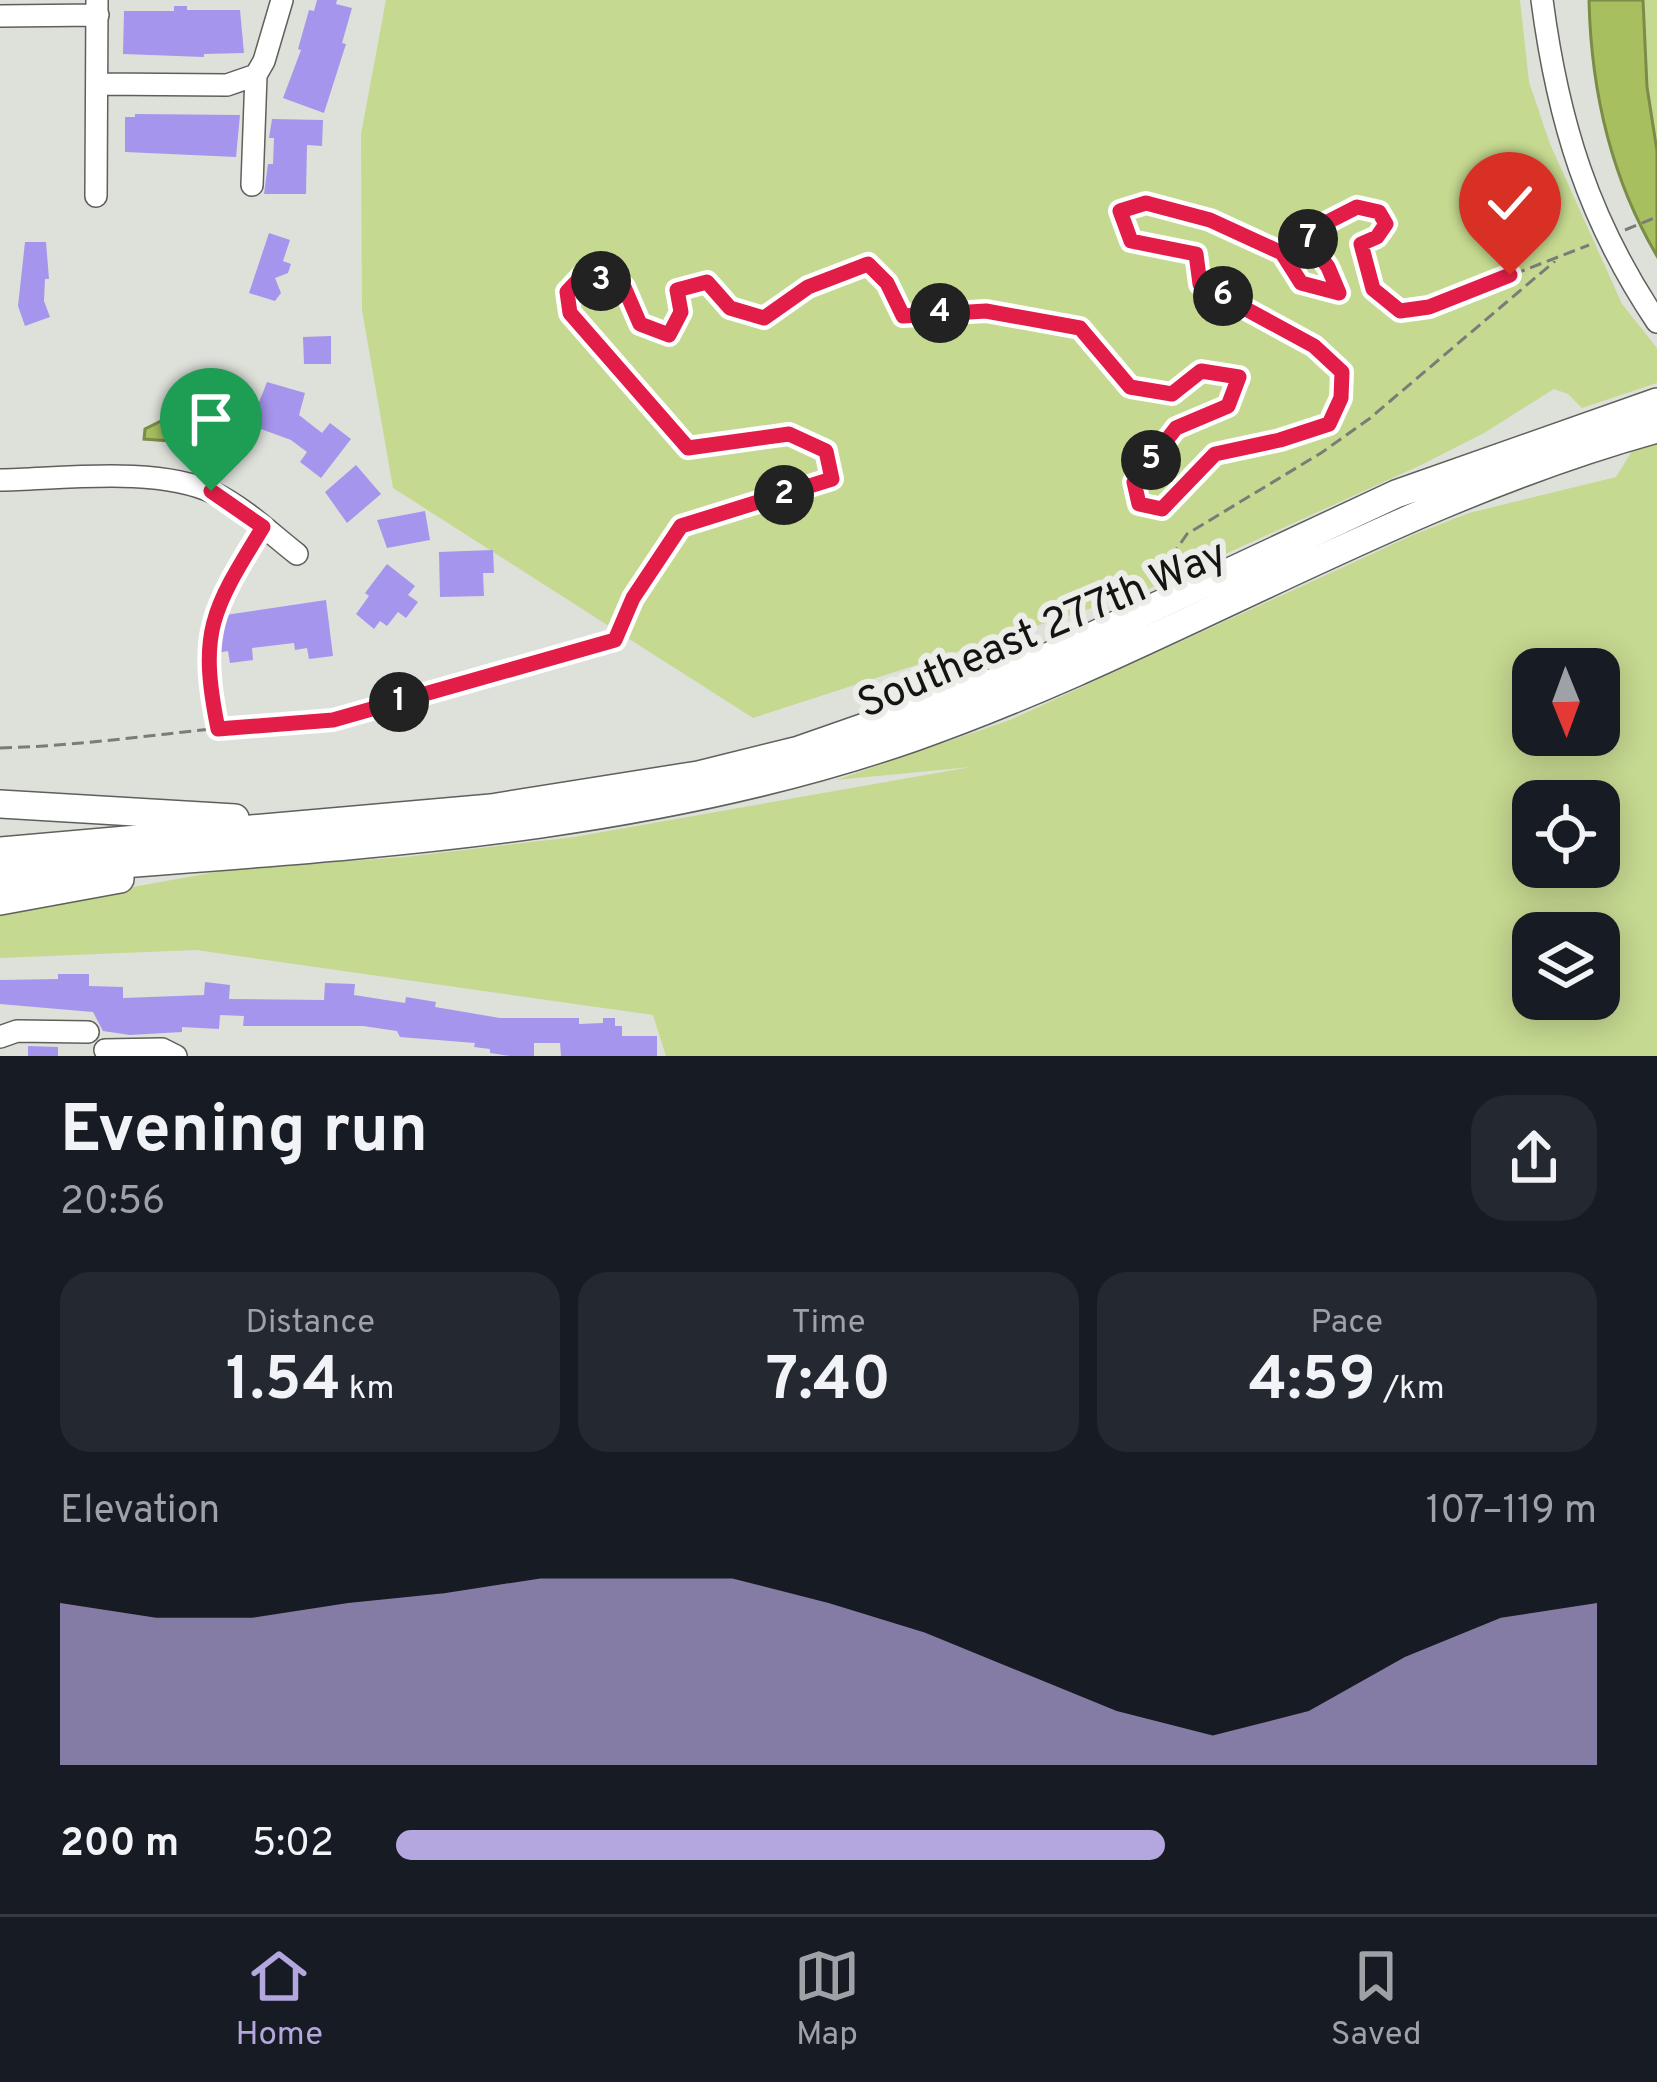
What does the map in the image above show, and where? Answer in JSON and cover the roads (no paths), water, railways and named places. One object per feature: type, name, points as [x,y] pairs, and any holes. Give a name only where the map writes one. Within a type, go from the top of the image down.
[{"type":"main road","points":[[1599,432],[1657,402]]},
{"type":"main road","points":[[1599,432],[1657,429]]},
{"type":"main road","name":"Southeast 277th Way","points":[[353,821],[576,796],[698,775],[799,750],[994,682],[1396,494],[1599,432]]},
{"type":"main road","name":"Southeast 277th Way","points":[[280,849],[583,818],[704,798],[800,773],[992,708],[1599,432]]},
{"type":"main road","points":[[0,804],[353,821]]},
{"type":"main road","points":[[0,851],[353,821]]},
{"type":"main road","points":[[0,874],[280,849]]},
{"type":"main road","points":[[0,901],[280,849]]},
{"type":"street","points":[[252,185],[256,75],[265,61],[282,0]]},
{"type":"street","points":[[1542,0],[1551,68],[1582,186],[1617,234],[1657,322]]},
{"type":"street","points":[[0,16],[98,8],[97,196]]},
{"type":"street","points":[[98,83],[227,85],[256,75]]},
{"type":"street","points":[[0,480],[182,483],[211,491],[297,554]]},
{"type":"street","points":[[0,1037],[17,1031],[88,1032]]},
{"type":"street","points":[[105,1050],[162,1049],[176,1056]]}]
